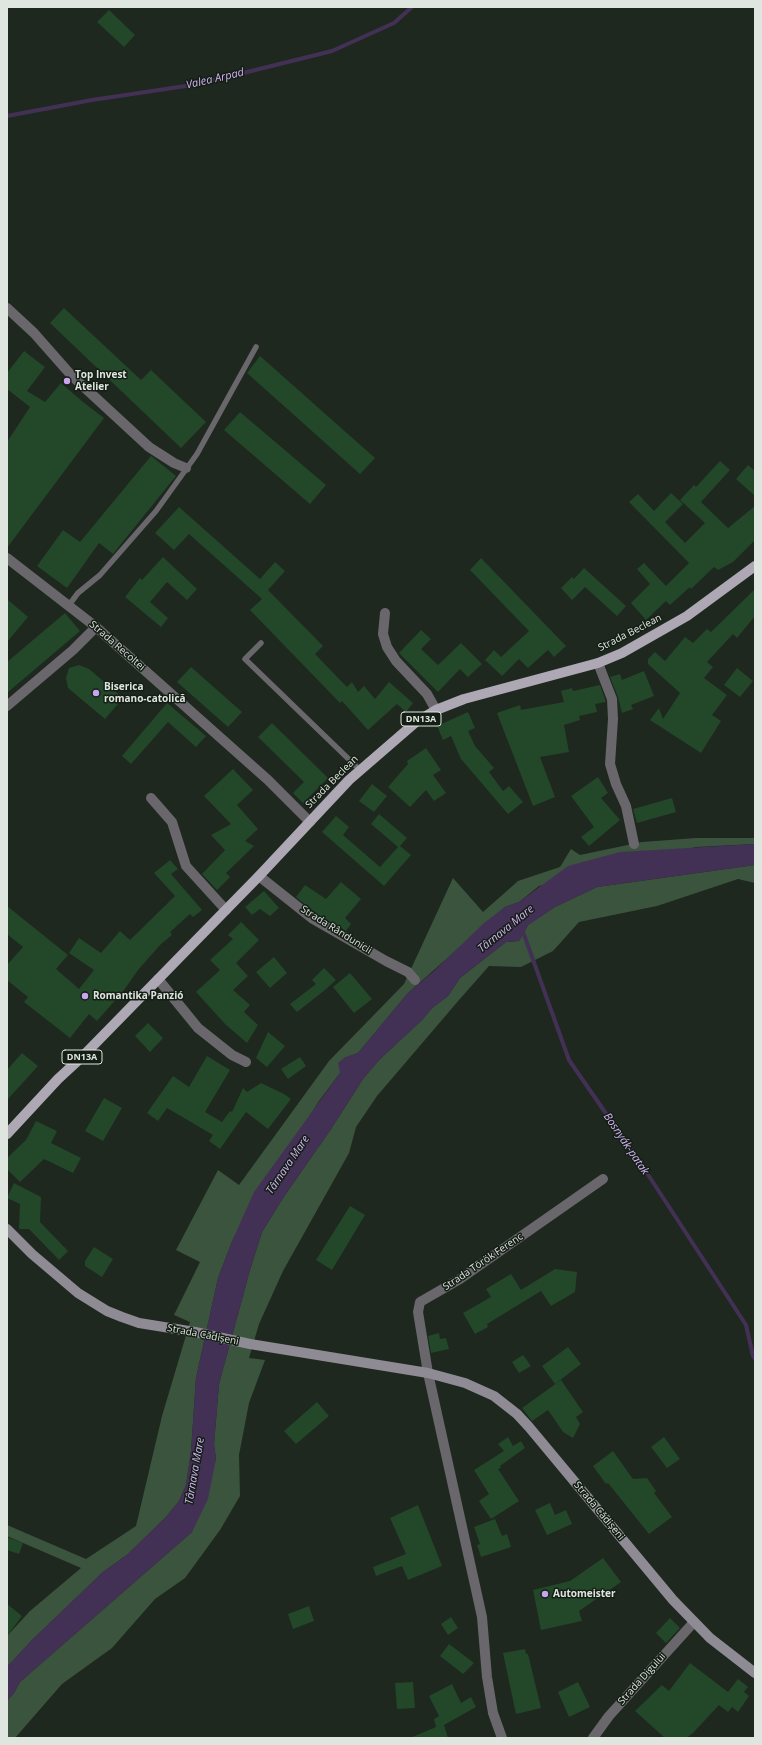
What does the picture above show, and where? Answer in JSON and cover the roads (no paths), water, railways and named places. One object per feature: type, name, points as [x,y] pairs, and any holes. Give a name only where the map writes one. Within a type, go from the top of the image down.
[{"type":"main road","name":"Strada Beclean","points":[[7,1134],[58,1079],[84,1055],[226,910],[360,770],[416,722],[436,710],[464,699],[598,663],[622,653],[687,616],[755,566]]},
{"type":"main road","name":"Strada Cădișeni","points":[[7,1229],[32,1254],[78,1293],[107,1311],[139,1323],[195,1332],[250,1344],[428,1373],[465,1383],[482,1390],[517,1414],[673,1600],[710,1638],[755,1673]]},
{"type":"street","points":[[7,308],[34,332],[71,375],[149,448],[174,463],[186,468]]},
{"type":"street","name":"Strada Recoltei","points":[[7,558],[96,627],[268,780],[310,822]]},
{"type":"street","points":[[385,613],[383,634],[387,647],[396,661],[428,694],[436,710]]},
{"type":"street","points":[[7,706],[73,650],[96,627]]},
{"type":"street","points":[[598,663],[612,699],[613,719],[610,764],[616,784],[626,806],[634,844]]},
{"type":"street","points":[[151,798],[172,822],[186,866],[226,910]]},
{"type":"street","name":"Strada Rândunicii","points":[[259,876],[313,919],[408,972],[415,980]]},
{"type":"street","points":[[158,979],[198,1028],[232,1055],[246,1062]]},
{"type":"street","name":"Strada Török Ferenc","points":[[428,1373],[418,1312],[420,1302],[460,1279],[603,1179]]},
{"type":"street","points":[[428,1373],[482,1617],[487,1677],[493,1713],[502,1738]]},
{"type":"street","name":"Strada Digului","points":[[593,1738],[609,1716],[694,1622]]},
{"type":"lane","points":[[69,605],[78,593],[100,574],[156,511],[197,454],[256,348]]},
{"type":"lane","points":[[261,643],[245,659],[360,770]]},
{"type":"water","name":"Târnava Mare","points":[[755,844],[755,865],[597,887],[555,907],[528,925],[519,941],[506,942],[460,978],[448,996],[432,1008],[422,1020],[379,1060],[363,1079],[331,1129],[283,1198],[262,1232],[250,1270],[219,1384],[214,1444],[216,1459],[208,1499],[192,1532],[20,1682],[14,1693],[7,1701],[7,1667],[32,1640],[103,1572],[128,1554],[166,1517],[179,1501],[186,1485],[191,1451],[196,1378],[218,1278],[233,1239],[254,1192],[340,1073],[338,1063],[344,1058],[358,1053],[408,993],[434,971],[484,923],[505,907],[519,902],[568,866],[620,852]]},
{"type":"waterway","name":"Valea Arpad","points":[[7,116],[92,100],[199,84],[332,51],[394,23],[412,7]]},
{"type":"waterway","name":"Bosnyák-patak","points":[[522,929],[569,1060],[645,1170],[746,1325],[755,1359]]},
{"type":"place","name":"Top Invest Atelier","points":[[67,381]]},
{"type":"place","name":"Biserica romano-catolică","points":[[96,693]]},
{"type":"place","name":"Romantika Panzió","points":[[85,996]]},
{"type":"place","name":"Automeister","points":[[545,1594]]}]
